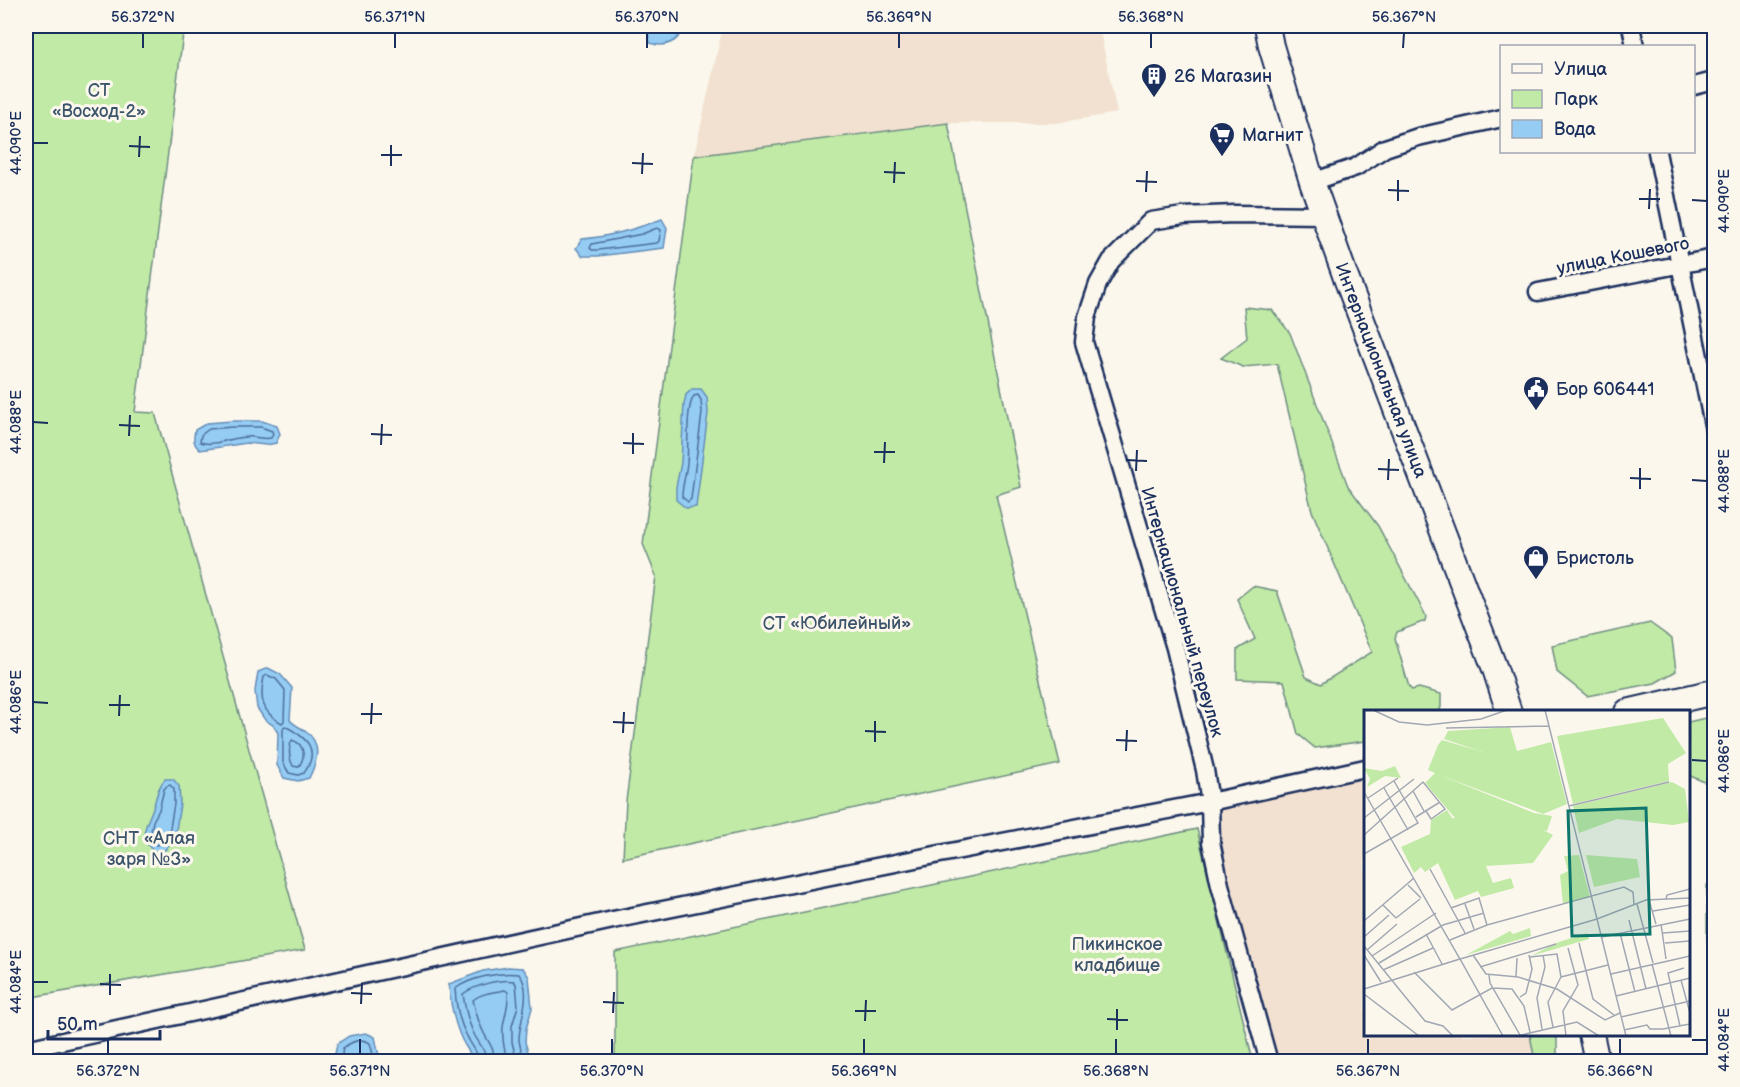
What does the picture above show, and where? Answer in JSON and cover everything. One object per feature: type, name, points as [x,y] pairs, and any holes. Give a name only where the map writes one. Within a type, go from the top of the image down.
[{"type":"main road","name":"Интернациональная улица","points":[[1267,26],[1312,182],[1358,312],[1495,669],[1508,710]]},
{"type":"main road","points":[[1636,710],[1714,692]]},
{"type":"main road","points":[[1591,1036],[1597,1062]]},
{"type":"street","points":[[1631,26],[1635,45]]},
{"type":"street","points":[[1695,86],[1714,81]]},
{"type":"street","points":[[1312,182],[1356,166],[1385,148],[1418,137],[1500,118]]},
{"type":"street","points":[[1657,153],[1714,425]]},
{"type":"street","name":"Интернациональный переулок","points":[[1269,1062],[1220,885],[1211,842],[1210,802],[1205,770],[1175,648],[1084,342],[1087,317],[1098,284],[1111,261],[1151,221],[1183,216],[1235,214],[1324,215]]},
{"type":"street","name":"улица Кошевого","points":[[1538,292],[1714,258]]},
{"type":"street","points":[[26,1049],[613,920],[1210,802],[1364,768]]},
{"type":"shaded area","points":[[723,26],[1099,26],[1117,113],[1056,123],[948,123],[694,156]]},
{"type":"shaded area","points":[[1364,768],[1364,1036],[1540,1036],[1547,1061],[1269,1061],[1257,1017],[1210,802]]},
{"type":"green space","name":"СНТ «Алая заря №3»","points":[[26,26],[184,26],[135,412],[155,413],[305,950],[26,998]]},
{"type":"green space","name":"СТ «Юбилейный»","points":[[948,123],[1021,487],[996,495],[1060,764],[623,858],[626,801],[656,576],[643,544],[694,156]]},
{"type":"green space","points":[[1244,307],[1272,310],[1290,333],[1348,486],[1378,526],[1426,616],[1425,621],[1397,632],[1395,638],[1409,687],[1412,690],[1419,688],[1441,694],[1440,710],[1364,710],[1364,741],[1315,748],[1298,734],[1284,681],[1237,679],[1237,650],[1255,639],[1237,599],[1253,586],[1277,591],[1306,677],[1321,684],[1372,652],[1312,511],[1277,364],[1243,367],[1221,358],[1247,338]]},
{"type":"green space","points":[[1650,623],[1672,639],[1676,671],[1655,683],[1587,696],[1557,672],[1552,645]]},
{"type":"green space","points":[[1714,716],[1714,786],[1689,775],[1689,722]]},
{"type":"green space","name":"Пикинское кладбище","points":[[1197,829],[1253,1061],[615,1061],[615,952]]},
{"type":"green space","points":[[1714,882],[1714,966],[1707,940],[1707,885]]},
{"type":"green space","points":[[1530,1036],[1557,1036],[1557,1060],[1535,1061]]},
{"type":"water","points":[[647,26],[683,26],[679,37],[671,43],[661,45],[650,43]]},
{"type":"water","points":[[662,219],[667,228],[664,248],[582,256],[576,248],[582,239],[622,232]]},
{"type":"water","points":[[692,389],[701,389],[707,397],[708,413],[696,507],[686,508],[676,500],[676,487],[681,463],[684,404],[686,395]]},
{"type":"water","points":[[262,421],[277,426],[280,434],[276,443],[266,445],[247,443],[200,450],[196,446],[195,430],[207,423]]},
{"type":"water","points":[[268,668],[280,674],[292,688],[290,720],[314,741],[317,753],[309,778],[298,781],[284,778],[277,765],[278,733],[257,708],[255,691],[258,672]]},
{"type":"water","points":[[165,779],[173,779],[179,786],[180,804],[175,837],[165,850],[154,851],[148,846],[144,835],[159,788]]},
{"type":"water","points":[[508,967],[523,968],[529,977],[532,1008],[525,1042],[530,1061],[473,1061],[457,1026],[451,1006],[449,984],[483,971]]},
{"type":"water","points":[[366,1033],[375,1037],[380,1061],[338,1061],[335,1054],[337,1044],[349,1036]]},
{"type":"place","name":"26 Магазин","points":[[1154,99]]},
{"type":"place","name":"Магнит","points":[[1222,158]]},
{"type":"place","name":"Бор 606441","points":[[1536,412]]},
{"type":"place","name":"Бристоль","points":[[1536,581]]},
{"type":"park label","name":"СТ «Восход-2»","points":[[99,100]]}]
